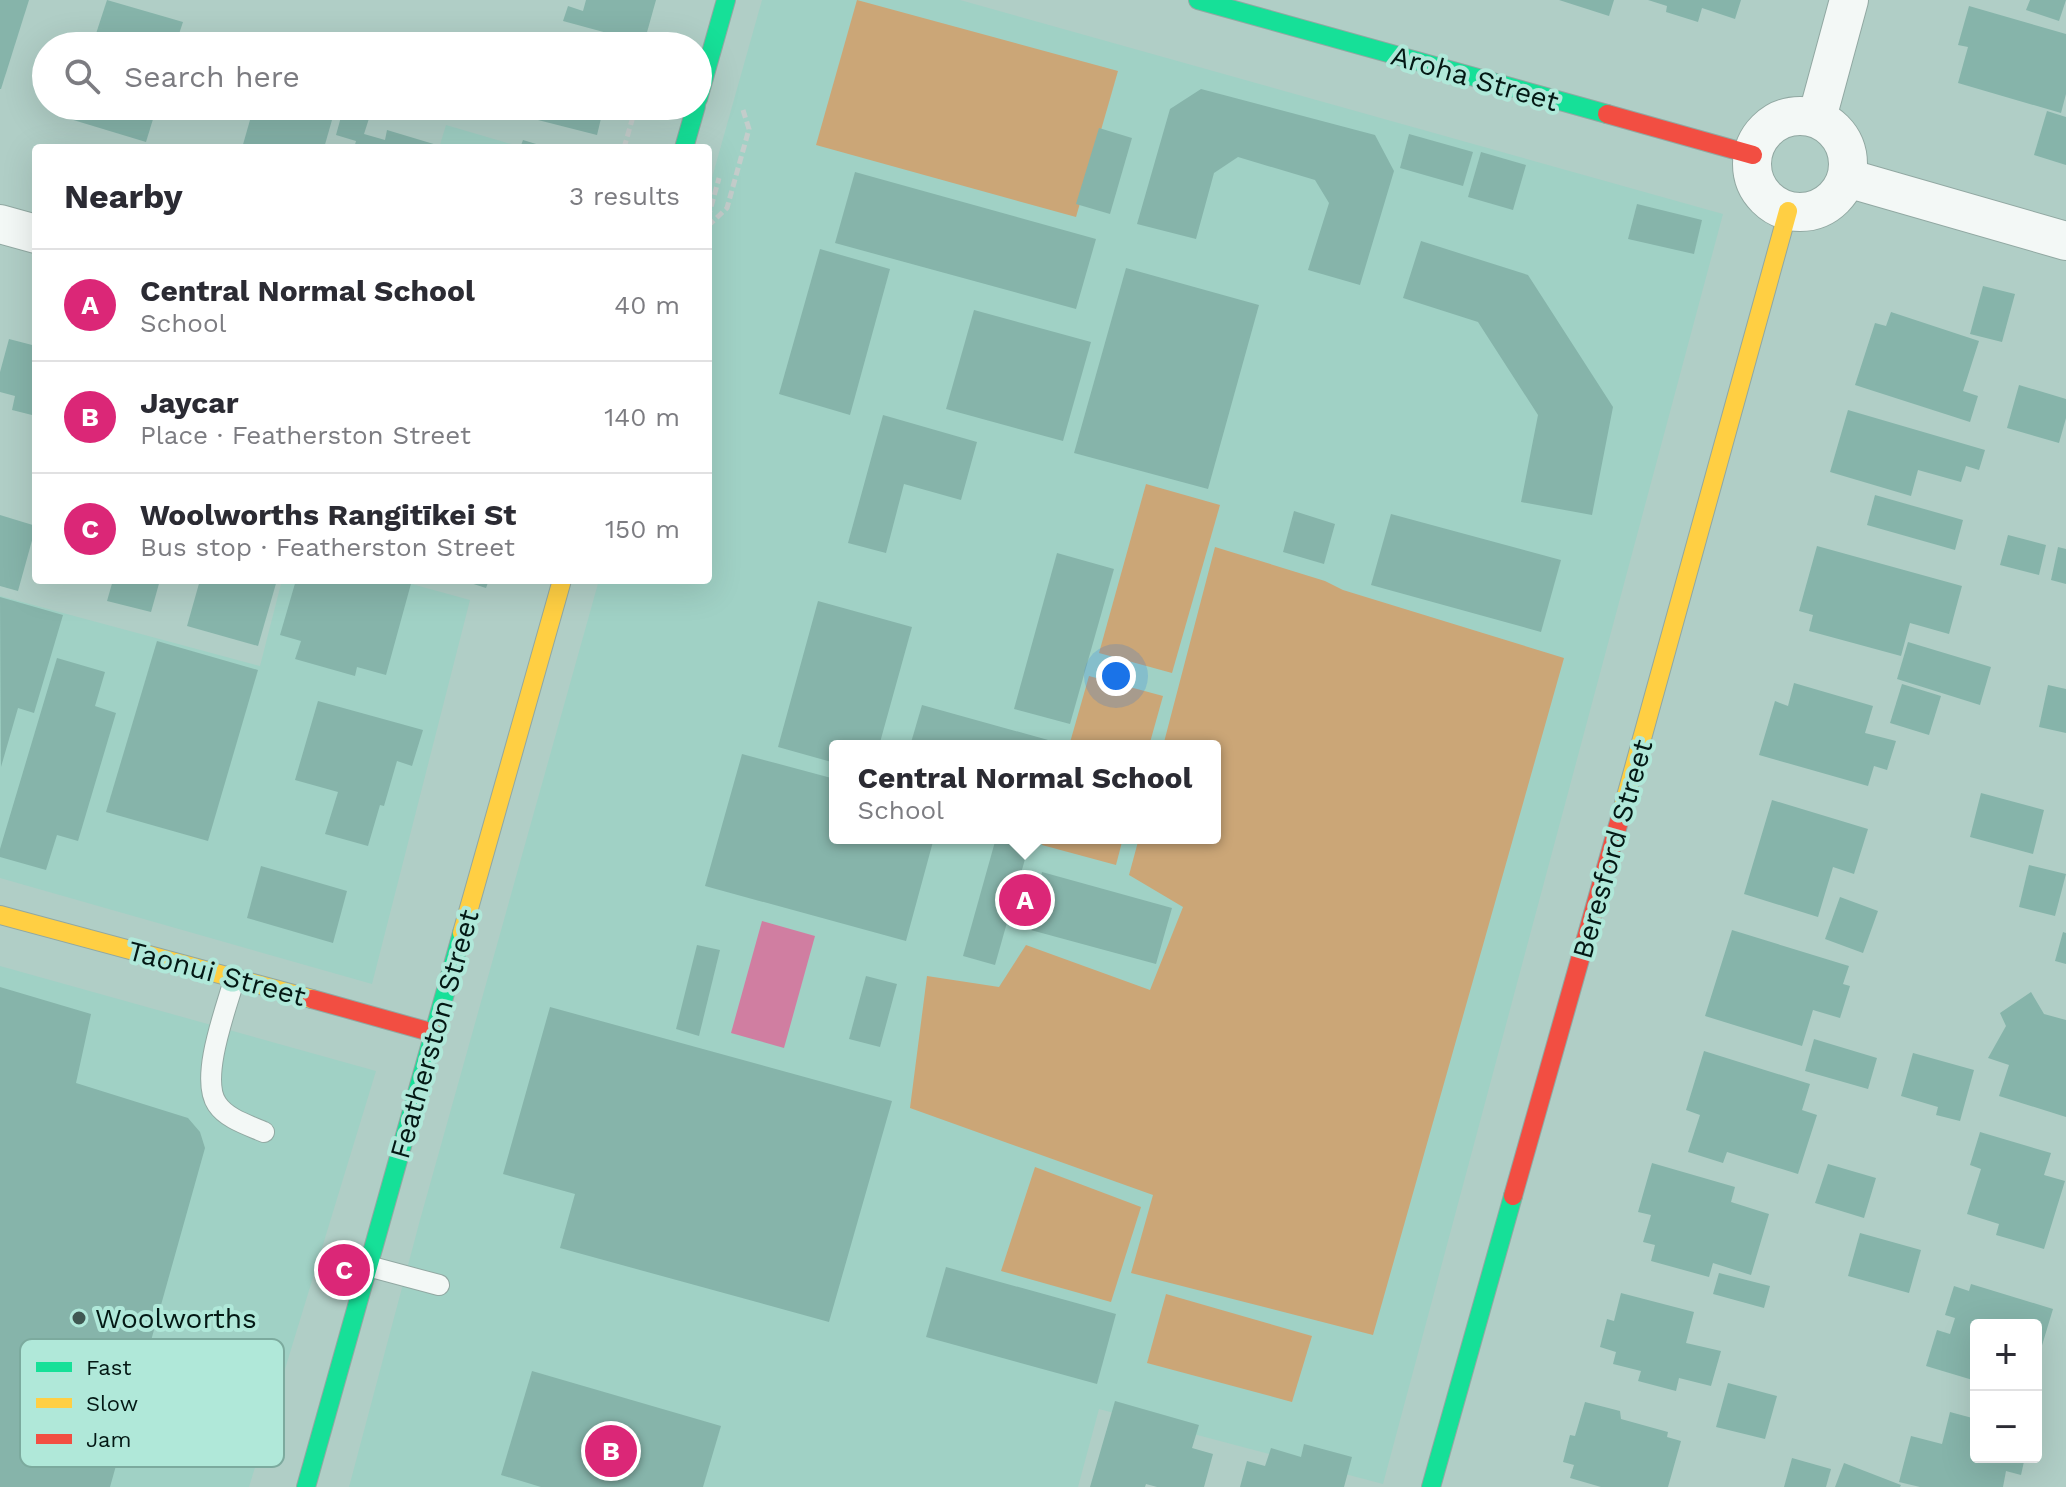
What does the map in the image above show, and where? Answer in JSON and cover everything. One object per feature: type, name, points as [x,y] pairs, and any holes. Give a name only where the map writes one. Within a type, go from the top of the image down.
[{"type":"street","points":[[712,50],[726,0]]},
{"type":"street","name":"Aroha Street","points":[[1198,0],[1753,155]]},
{"type":"street","points":[[1817,118],[1849,0]]},
{"type":"street","points":[[1801,115],[1817,118],[1830,125],[1847,149],[1847,178],[1840,192],[1818,209],[1788,211],[1764,196],[1756,184],[1752,169],[1753,155],[1759,139],[1769,126],[1784,118],[1801,115]]},
{"type":"street","points":[[685,144],[692,120]]},
{"type":"street","points":[[1847,178],[2066,241]]},
{"type":"street","name":"Beresford Street","points":[[1431,1487],[1653,705],[1788,211]]},
{"type":"street","points":[[0,224],[32,233]]},
{"type":"street","name":"Featherston Street","points":[[312,1486],[368,1266],[561,584]]},
{"type":"street","name":"Taonui Street","points":[[0,915],[434,1033]]},
{"type":"lane","points":[[235,977],[210,1081],[216,1103],[235,1121],[264,1132]]},
{"type":"lane","points":[[368,1266],[439,1285]]},
{"type":"path","points":[[712,222],[727,208],[749,129],[744,110]]},
{"type":"path","points":[[626,144],[632,120]]},
{"type":"path","points":[[630,129],[638,132]]},
{"type":"path","points":[[731,157],[740,159]]},
{"type":"path","points":[[726,176],[735,179]]},
{"type":"shaded area","points":[[762,0],[960,0],[1723,214],[1383,1484],[1099,1409],[1078,1487],[349,1487],[420,1220],[598,584],[712,584],[712,178]]},
{"type":"shaded area","points":[[857,0],[1118,71],[1076,217],[816,145]]},
{"type":"shaded area","points":[[446,125],[511,144],[440,144]]},
{"type":"shaded area","points":[[1146,484],[1220,505],[1172,673],[1099,653]]},
{"type":"shaded area","points":[[1215,547],[1564,658],[1373,1335],[1131,1273],[1153,1195],[910,1108],[927,976],[999,987],[1026,945],[1150,990],[1183,907],[1129,875],[1137,844],[1221,844],[1221,740],[1165,740]]},
{"type":"shaded area","points":[[281,584],[412,584],[470,600],[372,984],[0,878],[0,596],[260,666]]},
{"type":"shaded area","points":[[1089,676],[1163,696],[1151,740],[1071,740]]},
{"type":"shaded area","points":[[1042,844],[1121,844],[1116,865]]},
{"type":"shaded area","points":[[762,921],[815,936],[784,1048],[731,1033]]},
{"type":"shaded area","points":[[0,966],[376,1071],[284,1372],[284,1339],[20,1339],[20,1467],[255,1467],[249,1487],[0,1487]]},
{"type":"shaded area","points":[[1035,1167],[1141,1207],[1111,1302],[1001,1271]]},
{"type":"shaded area","points":[[1166,1294],[1312,1336],[1292,1402],[1147,1363]]},
{"type":"building","points":[[0,0],[29,0],[1,89],[0,89]]},
{"type":"building","points":[[107,0],[183,22],[180,32],[97,32]]},
{"type":"building","points":[[586,0],[656,0],[647,32],[604,32],[563,21],[568,6],[583,11]]},
{"type":"building","points":[[1559,0],[1614,0],[1609,16]]},
{"type":"building","points":[[1648,0],[1741,0],[1735,19],[1702,8],[1698,22],[1666,12],[1667,6]]},
{"type":"building","points":[[2030,0],[2066,0],[2059,21],[2026,10]]},
{"type":"building","points":[[1969,6],[2066,34],[2066,94],[2061,113],[1958,83],[1968,47],[1958,45]]},
{"type":"building","points":[[1201,89],[1375,135],[1394,171],[1360,285],[1308,270],[1329,203],[1315,180],[1238,157],[1214,173],[1196,239],[1137,224],[1170,109]]},
{"type":"building","points":[[2047,111],[2066,117],[2066,165],[2034,155]]},
{"type":"building","points":[[73,120],[153,120],[146,142]]},
{"type":"building","points":[[250,120],[332,120],[325,144],[243,144]]},
{"type":"building","points":[[340,120],[368,120],[364,134],[385,140],[387,130],[434,144],[355,144],[356,141],[336,135]]},
{"type":"building","points":[[538,120],[601,120],[597,135]]},
{"type":"building","points":[[1099,128],[1132,138],[1110,214],[1076,204]]},
{"type":"building","points":[[1409,134],[1473,152],[1463,186],[1400,168]]},
{"type":"building","points":[[1481,152],[1526,165],[1513,210],[1468,197]]},
{"type":"building","points":[[855,172],[1096,239],[1076,309],[835,243]]},
{"type":"building","points":[[1637,204],[1702,220],[1694,254],[1628,239]]},
{"type":"building","points":[[1421,241],[1528,275],[1613,407],[1592,515],[1521,502],[1538,415],[1478,322],[1403,298]]},
{"type":"building","points":[[820,249],[890,269],[850,415],[779,394]]},
{"type":"building","points":[[1126,268],[1259,305],[1208,489],[1074,453]]},
{"type":"building","points":[[1983,286],[2015,294],[2002,342],[1970,334]]},
{"type":"building","points":[[974,310],[1091,342],[1063,441],[946,409]]},
{"type":"building","points":[[1891,312],[1979,341],[1963,391],[1978,396],[1970,422],[1855,385],[1875,323],[1886,326]]},
{"type":"building","points":[[9,339],[32,345],[32,415],[12,410],[15,396],[0,392],[0,372]]},
{"type":"building","points":[[2019,385],[2066,399],[2066,418],[2059,443],[2007,428]]},
{"type":"building","points":[[1848,410],[1985,450],[1979,470],[1966,466],[1961,482],[1918,470],[1911,496],[1830,472]]},
{"type":"building","points":[[883,415],[977,442],[961,500],[904,484],[886,553],[848,543]]},
{"type":"building","points":[[1875,495],[1963,520],[1955,550],[1867,525]]},
{"type":"building","points":[[1294,511],[1335,524],[1324,564],[1283,552]]},
{"type":"building","points":[[1391,514],[1561,560],[1541,632],[1371,585]]},
{"type":"building","points":[[0,515],[32,525],[32,540],[18,591],[0,586]]},
{"type":"building","points":[[2008,535],[2046,545],[2039,575],[2000,565]]},
{"type":"building","points":[[1817,546],[1962,586],[1949,634],[1910,623],[1901,656],[1809,631],[1813,615],[1799,611]]},
{"type":"building","points":[[2058,547],[2066,549],[2066,584],[2051,580]]},
{"type":"building","points":[[1057,553],[1114,569],[1070,724],[1014,709]]},
{"type":"building","points":[[112,584],[159,584],[151,612],[107,601]]},
{"type":"building","points":[[199,584],[276,584],[258,646],[187,626]]},
{"type":"building","points":[[295,584],[411,584],[386,675],[357,667],[355,676],[295,659],[301,641],[280,635]]},
{"type":"building","points":[[0,597],[63,615],[34,713],[18,708],[1,767]]},
{"type":"building","points":[[818,601],[912,627],[881,740],[829,740],[829,761],[778,747]]},
{"type":"building","points":[[157,641],[258,670],[208,841],[106,812]]},
{"type":"building","points":[[1908,642],[1991,667],[1980,705],[1897,679]]},
{"type":"building","points":[[57,658],[105,672],[95,706],[116,713],[78,841],[57,835],[46,870],[0,857],[0,849]]},
{"type":"building","points":[[1794,683],[1873,706],[1865,733],[1896,741],[1887,770],[1874,766],[1868,786],[1759,755],[1775,701],[1788,706]]},
{"type":"building","points":[[1902,684],[1941,696],[1929,735],[1890,723]]},
{"type":"building","points":[[2048,685],[2066,689],[2066,733],[2039,727]]},
{"type":"building","points":[[318,701],[423,730],[412,766],[397,761],[368,846],[325,834],[338,792],[295,780]]},
{"type":"building","points":[[922,705],[1048,740],[912,740]]},
{"type":"building","points":[[742,754],[829,777],[829,844],[932,844],[906,941],[705,886]]},
{"type":"building","points":[[1981,793],[2044,810],[2033,854],[1970,837]]},
{"type":"building","points":[[1772,800],[1868,829],[1854,874],[1833,867],[1818,917],[1744,894]]},
{"type":"building","points":[[994,844],[1029,844],[995,965],[963,956]]},
{"type":"building","points":[[2029,865],[2066,874],[2055,916],[2019,907]]},
{"type":"building","points":[[261,866],[347,891],[333,943],[247,918]]},
{"type":"building","points":[[1042,872],[1172,908],[1156,964],[1027,929]]},
{"type":"building","points":[[1840,897],[1878,911],[1863,953],[1825,939]]},
{"type":"building","points":[[1732,930],[1849,966],[1843,984],[1850,986],[1840,1018],[1813,1010],[1802,1046],[1705,1016]]},
{"type":"building","points":[[2063,932],[2066,933],[2066,964],[2055,961]]},
{"type":"building","points":[[697,945],[720,950],[699,1036],[676,1029]]},
{"type":"building","points":[[866,976],[897,984],[880,1047],[849,1039]]},
{"type":"building","name":"Woolworths","points":[[0,987],[91,1014],[76,1083],[188,1118],[200,1132],[205,1148],[151,1339],[20,1339],[20,1467],[116,1467],[110,1487],[0,1487]]},
{"type":"building","points":[[2031,992],[2044,1014],[2066,1020],[2066,1117],[1999,1096],[2009,1065],[1988,1058],[2006,1026],[2000,1013]]},
{"type":"building","points":[[550,1007],[892,1101],[829,1322],[560,1248],[575,1194],[503,1174]]},
{"type":"building","points":[[1814,1039],[1877,1058],[1868,1089],[1805,1071]]},
{"type":"building","points":[[1704,1051],[1810,1084],[1802,1110],[1817,1115],[1798,1174],[1727,1152],[1723,1163],[1688,1152],[1700,1115],[1686,1110]]},
{"type":"building","points":[[1913,1053],[1974,1070],[1960,1121],[1936,1115],[1938,1107],[1901,1096]]},
{"type":"building","points":[[1980,1132],[2051,1153],[2044,1175],[2065,1181],[2044,1249],[1996,1235],[1999,1224],[1967,1214],[1981,1169],[1970,1165]]},
{"type":"building","points":[[1652,1163],[1735,1187],[1731,1202],[1769,1214],[1751,1275],[1713,1263],[1709,1277],[1651,1261],[1655,1245],[1643,1242],[1651,1215],[1638,1212]]},
{"type":"building","points":[[1828,1164],[1876,1178],[1864,1218],[1815,1203]]},
{"type":"building","points":[[1860,1233],[1921,1250],[1909,1293],[1848,1276]]},
{"type":"building","points":[[946,1267],[1116,1314],[1097,1384],[926,1337]]},
{"type":"building","points":[[1719,1273],[1770,1286],[1764,1308],[1713,1294]]},
{"type":"building","points":[[1971,1284],[2053,1309],[2042,1345],[2042,1319],[1970,1319],[1970,1379],[1926,1366],[1937,1330],[1950,1334],[1955,1318],[1945,1315],[1954,1286],[1969,1291]]},
{"type":"building","points":[[1621,1293],[1694,1312],[1686,1343],[1721,1351],[1711,1386],[1679,1378],[1676,1391],[1638,1381],[1641,1371],[1613,1364],[1616,1352],[1600,1347],[1607,1319],[1614,1321]]},
{"type":"building","points":[[532,1371],[721,1426],[703,1487],[541,1487],[501,1475]]},
{"type":"building","points":[[1728,1383],[1777,1396],[1765,1439],[1716,1427]]},
{"type":"building","points":[[1115,1401],[1199,1425],[1192,1448],[1213,1454],[1204,1487],[1157,1487],[1146,1484],[1145,1487],[1090,1487]]},
{"type":"building","points":[[1585,1402],[1620,1411],[1621,1419],[1668,1432],[1667,1437],[1681,1441],[1668,1487],[1601,1487],[1570,1478],[1574,1465],[1563,1462],[1570,1435],[1575,1436]]},
{"type":"building","points":[[1950,1412],[1970,1417],[1970,1463],[2024,1463],[2021,1475],[2006,1471],[2003,1487],[1920,1487],[1899,1482],[1911,1436],[1942,1444]]},
{"type":"building","points":[[1304,1444],[1352,1457],[1344,1487],[1240,1487],[1247,1461],[1265,1466],[1271,1448],[1301,1457]]},
{"type":"building","points":[[1792,1458],[1831,1469],[1826,1487],[1784,1487]]},
{"type":"building","points":[[1844,1463],[1901,1485],[1835,1487]]},
{"type":"traffic: fast","points":[[712,50],[726,0]]},
{"type":"traffic: fast","points":[[1198,0],[1607,114]]},
{"type":"traffic: fast","points":[[685,144],[692,120]]},
{"type":"traffic: fast","points":[[306,1487],[462,933]]},
{"type":"traffic: fast","points":[[1431,1487],[1513,1196]]},
{"type":"traffic: slow","points":[[1620,818],[1788,211]]},
{"type":"traffic: slow","points":[[462,933],[561,584]]},
{"type":"traffic: slow","points":[[0,915],[312,999]]},
{"type":"traffic: jam","points":[[1607,114],[1753,155]]},
{"type":"traffic: jam","points":[[1513,1196],[1620,818]]},
{"type":"traffic: jam","points":[[312,999],[434,1033]]},
{"type":"place","name":"Central Normal School","points":[[1025,900]]},
{"type":"place","name":"Woolworths Rangitīkei St","points":[[344,1270]]},
{"type":"place","name":"Woolworths","points":[[79,1318]]},
{"type":"place","name":"Jaycar","points":[[611,1451]]}]
